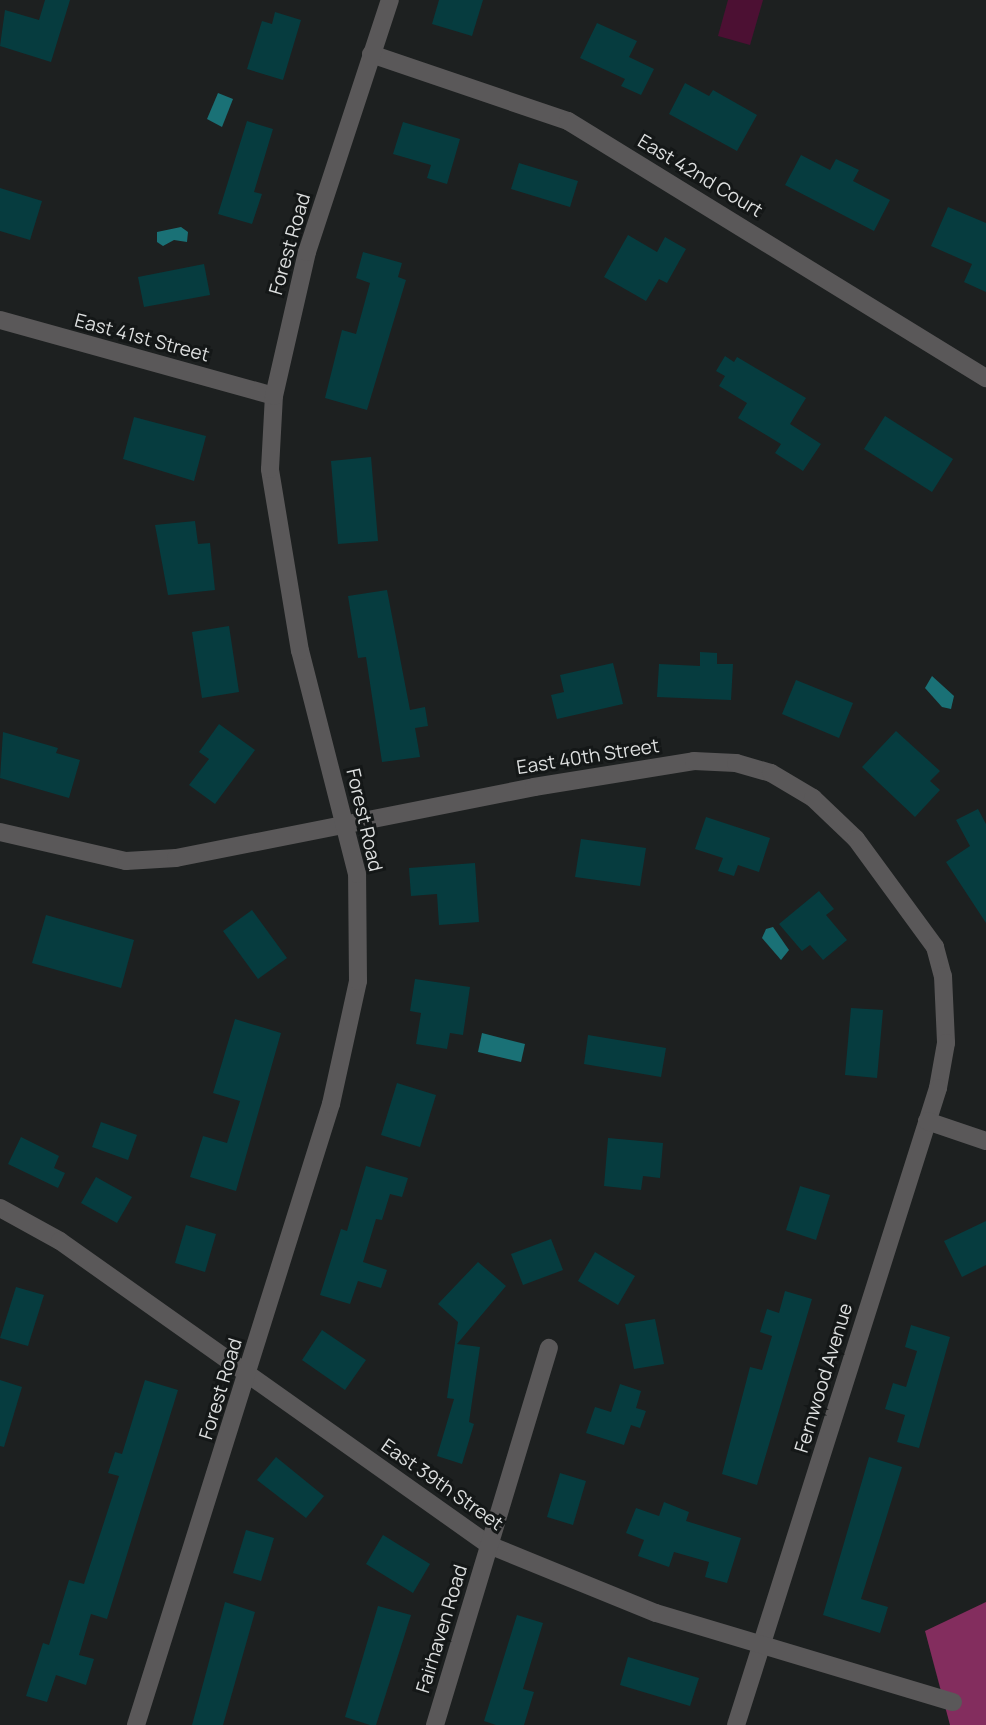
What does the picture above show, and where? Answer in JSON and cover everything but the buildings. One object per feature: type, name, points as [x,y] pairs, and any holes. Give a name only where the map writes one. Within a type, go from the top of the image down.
[{"type":"street","name":"Forest Road","points":[[136,1725],[331,1104],[358,981],[357,874],[300,651],[270,470],[274,397],[307,253],[390,0]]},
{"type":"street","name":"East 42nd Court","points":[[371,54],[568,121],[986,378]]},
{"type":"street","name":"East 41st Street","points":[[0,320],[274,397]]},
{"type":"street","name":"East 40th Street","points":[[0,832],[126,861],[176,858],[534,787],[694,761],[736,763],[771,773],[813,799],[856,839],[936,947],[943,976],[946,1044],[927,1121]]},
{"type":"street","points":[[927,1121],[986,1141]]},
{"type":"street","name":"Fernwood Avenue","points":[[736,1725],[927,1121]]},
{"type":"street","name":"East 39th Street","points":[[0,1208],[60,1241],[489,1545],[656,1613],[761,1647],[953,1702]]},
{"type":"street","name":"Fairhaven Road","points":[[435,1725],[549,1348]]},
{"type":"shaded area","points":[[728,0],[763,0],[750,45],[718,36]]},
{"type":"shaded area","points":[[986,1602],[986,1725],[950,1725],[925,1631]]},
{"type":"water","points":[[218,93],[233,99],[222,127],[207,119]]},
{"type":"water","points":[[181,227],[188,232],[187,242],[174,240],[163,246],[157,242],[157,232]]},
{"type":"water","points":[[932,676],[954,696],[951,709],[942,707],[925,688]]},
{"type":"water","points":[[773,927],[789,950],[781,960],[762,938],[766,929]]},
{"type":"water","points":[[482,1033],[525,1044],[521,1062],[478,1052]]}]
